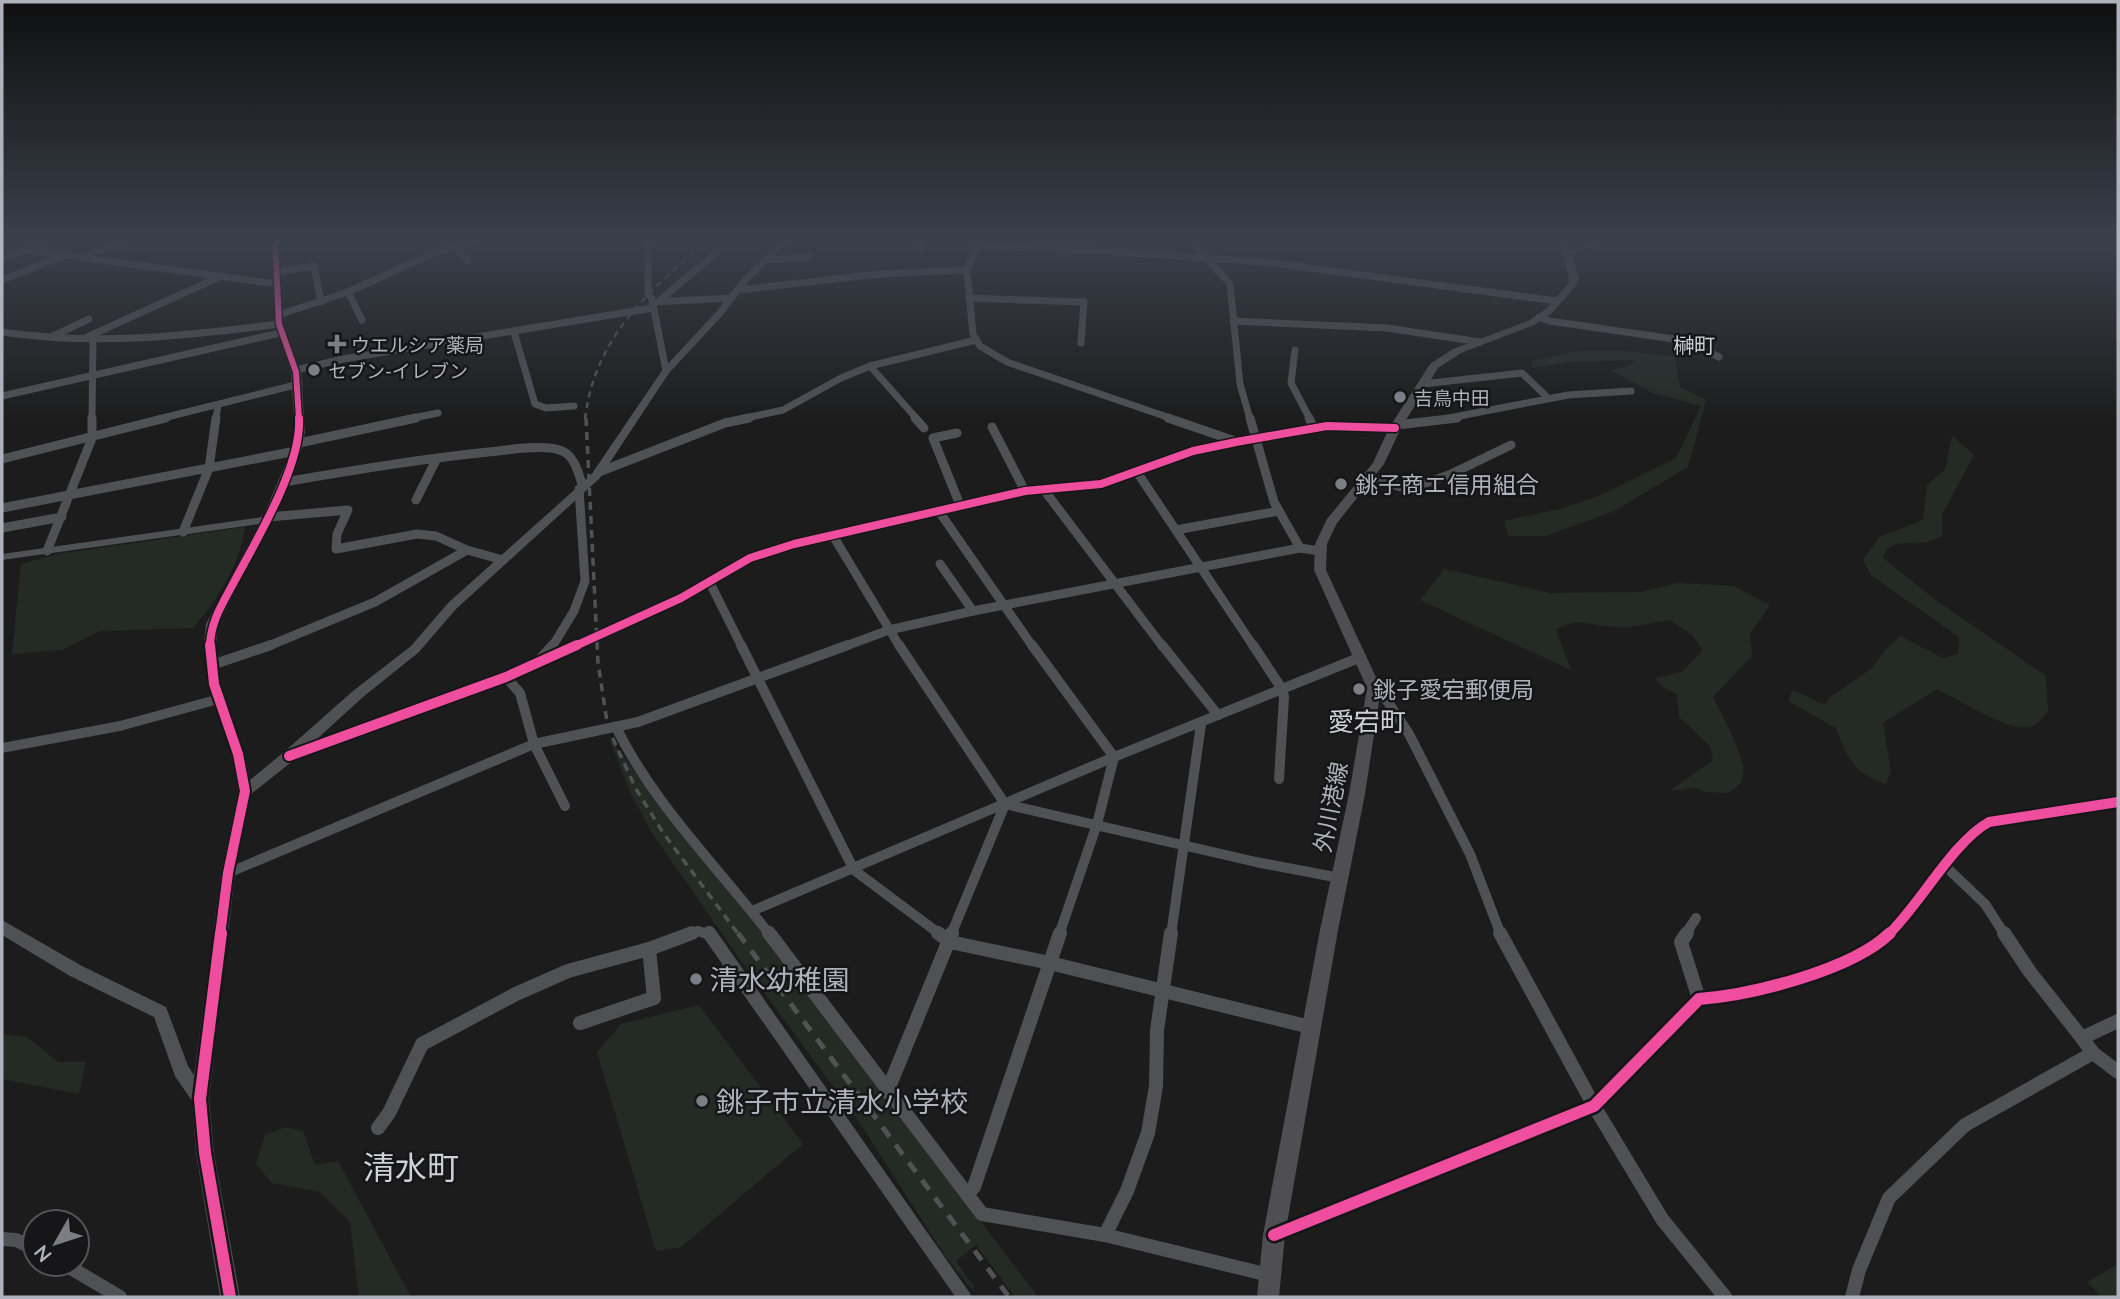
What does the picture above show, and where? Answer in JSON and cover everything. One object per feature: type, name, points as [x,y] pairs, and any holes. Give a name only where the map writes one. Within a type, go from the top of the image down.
[{"type":"main road","points":[[1374,688],[1321,570],[1320,551],[1331,522],[1368,478],[1422,384],[1442,360],[1480,342],[1521,328],[1557,301]]},
{"type":"main road","name":"外川港線","points":[[1268,1297],[1274,1235],[1310,1027],[1357,794],[1374,688]]},
{"type":"street","points":[[88,340],[172,300]]},
{"type":"street","points":[[230,1297],[205,1153],[200,1099],[228,873],[246,791],[212,665],[212,624],[268,519],[297,447],[299,384],[279,324],[278,300]]},
{"type":"street","points":[[2,396],[94,375],[279,324],[327,300]]},
{"type":"street","points":[[352,300],[362,320]]},
{"type":"street","points":[[652,300],[655,304],[666,371]]},
{"type":"street","points":[[655,304],[659,300]]},
{"type":"street","points":[[296,370],[343,359],[690,300]]},
{"type":"street","points":[[246,791],[358,694],[415,649],[452,606],[598,472],[666,371],[730,300]]},
{"type":"street","points":[[969,300],[976,340],[987,351],[1007,362],[1236,442]]},
{"type":"street","points":[[1016,300],[1084,302],[1081,343]]},
{"type":"street","points":[[1231,300],[1240,384],[1255,439],[1279,511],[1300,548]]},
{"type":"street","points":[[1547,300],[1557,301]]},
{"type":"street","points":[[1539,317],[1550,321],[1687,341],[1719,357]]},
{"type":"street","points":[[48,338],[89,319]]},
{"type":"street","points":[[1233,321],[1387,328],[1480,342]]},
{"type":"street","points":[[4,333],[88,340],[227,331],[279,324]]},
{"type":"street","points":[[514,331],[535,404],[546,408],[574,406]]},
{"type":"street","points":[[47,551],[92,438],[94,375],[88,340]]},
{"type":"street","points":[[598,472],[725,423],[783,410],[841,378],[870,366],[976,340]]},
{"type":"street","points":[[1295,350],[1291,383],[1314,428]]},
{"type":"street","points":[[870,366],[924,428]]},
{"type":"street","points":[[1422,384],[1522,373],[1547,397]]},
{"type":"street","points":[[2,459],[299,384]]},
{"type":"street","points":[[289,756],[506,677],[681,598],[750,558],[832,534],[1025,491],[1101,484],[1193,451],[1314,428],[1396,426],[1468,416],[1547,397],[1599,389],[1631,391]]},
{"type":"street","points":[[183,532],[209,468],[218,405]]},
{"type":"street","points":[[2,508],[209,468],[438,413]]},
{"type":"street","points":[[992,427],[1025,491]]},
{"type":"street","points":[[957,433],[933,438],[960,505]]},
{"type":"street","points":[[1368,478],[1408,489],[1449,475],[1511,445]]},
{"type":"street","points":[[284,482],[437,458],[518,449],[558,449],[566,452],[574,462],[581,488],[586,581],[583,593],[546,655],[533,665]]},
{"type":"street","points":[[416,500],[437,458]]},
{"type":"street","points":[[1137,472],[1282,689],[1284,697],[1279,779]]},
{"type":"street","points":[[1044,490],[1114,585],[1218,715]]},
{"type":"street","points":[[2,557],[348,510],[337,534],[336,549],[417,534],[436,536],[467,550],[503,560]]},
{"type":"street","points":[[938,510],[1002,605],[1114,757]]},
{"type":"street","points":[[1176,530],[1279,511]]},
{"type":"street","points":[[2,528],[62,517]]},
{"type":"street","points":[[832,534],[889,630],[1005,804],[1340,878]]},
{"type":"street","points":[[228,873],[534,744],[638,722],[889,630],[1002,605],[1300,548],[1320,551]]},
{"type":"street","points":[[212,665],[289,639],[375,602],[467,550]]},
{"type":"street","points":[[940,564],[973,611]]},
{"type":"street","points":[[709,580],[760,677],[854,870],[950,942],[1165,990],[1310,1027]]},
{"type":"street","points":[[752,911],[854,870],[1114,757],[1361,657]]},
{"type":"street","points":[[506,677],[520,693],[534,744],[565,806]]},
{"type":"street","points":[[1374,688],[1388,702],[1409,734],[1470,854],[1499,930],[1594,1106],[1662,1219],[1725,1297]]},
{"type":"street","points":[[2,748],[120,726],[219,699]]},
{"type":"street","points":[[1105,1235],[1127,1191],[1148,1133],[1156,1086],[1157,1030],[1186,845],[1201,724]]},
{"type":"street","points":[[616,727],[644,777],[752,911],[982,1214],[1105,1235],[1269,1275]]},
{"type":"street","points":[[967,1194],[974,1187],[1097,824],[1114,757]]},
{"type":"street","points":[[1274,1235],[1594,1106],[1699,999],[1725,997],[1837,967],[1880,943],[1907,917],[1944,865],[1973,831],[1989,822],[2118,802]]},
{"type":"street","points":[[887,1092],[1005,804]]},
{"type":"street","points":[[1944,865],[1985,904],[2030,972],[2093,1053],[2118,1072]]},
{"type":"street","points":[[1696,918],[1681,942],[1699,999]]},
{"type":"street","points":[[2,927],[76,971],[160,1012],[181,1070],[200,1099]]},
{"type":"street","points":[[378,1128],[422,1044],[516,994],[568,971],[649,949],[698,932],[709,933],[964,1297]]},
{"type":"street","points":[[580,1023],[654,998],[649,949]]},
{"type":"street","points":[[2082,1038],[2118,1021]]},
{"type":"street","points":[[1852,1297],[1859,1270],[1889,1198],[1965,1125],[2093,1053]]},
{"type":"street","points":[[2,1239],[21,1242]]},
{"type":"street","points":[[88,1278],[120,1297]]},
{"type":"shaded area","points":[[1579,351],[1627,351],[1675,357],[1680,387],[1706,400],[1688,467],[1614,511],[1546,536],[1509,536],[1504,521],[1560,509],[1601,495],[1676,458],[1701,406],[1653,393],[1610,370],[1629,366],[1635,360],[1568,362],[1532,368],[1532,361]]},
{"type":"shaded area","points":[[1952,435],[1974,455],[1942,515],[1942,536],[1926,542],[1895,544],[1886,551],[1883,558],[1933,598],[2046,676],[2048,711],[2032,726],[2011,725],[1937,689],[1883,723],[1891,771],[1886,784],[1867,776],[1853,764],[1836,728],[1788,701],[1793,690],[1825,705],[1829,698],[1871,669],[1900,636],[1943,658],[1958,654],[1959,637],[1871,575],[1863,560],[1879,537],[1923,520],[1927,485],[1945,470]]},
{"type":"shaded area","points":[[245,527],[233,568],[211,606],[193,628],[100,631],[62,650],[12,654],[21,564],[58,554]]},
{"type":"shaded area","points":[[1444,569],[1550,593],[1641,592],[1678,583],[1733,586],[1770,605],[1750,634],[1752,656],[1713,697],[1739,752],[1743,774],[1740,783],[1729,793],[1706,792],[1695,788],[1670,791],[1713,760],[1710,746],[1679,717],[1677,694],[1663,687],[1655,678],[1682,672],[1703,650],[1692,635],[1670,620],[1625,628],[1575,622],[1556,629],[1571,670],[1420,600]]},
{"type":"shaded area","points":[[609,738],[801,984],[1038,1297],[1015,1297],[976,1245],[956,1261],[974,1287],[972,1290],[946,1257],[859,1122],[741,961],[650,830],[630,792]]},
{"type":"shaded area","points":[[699,1005],[803,1144],[681,1247],[656,1251],[597,1052],[621,1024]]},
{"type":"shaded area","points":[[2,1034],[27,1037],[58,1062],[86,1062],[79,1094],[2,1079]]},
{"type":"shaded area","points":[[286,1127],[303,1131],[315,1165],[338,1161],[411,1297],[359,1297],[350,1222],[320,1192],[272,1183],[256,1164],[265,1135]]},
{"type":"shaded area","points":[[2118,1264],[2118,1297],[2102,1297],[2087,1282]]},
{"type":"railway","points":[[585,419],[600,363],[628,317],[644,300]]},
{"type":"railway","points":[[586,418],[598,663],[608,728],[636,789],[664,834],[739,935]]},
{"type":"railway","points":[[738,933],[1009,1297]]},
{"type":"cycle path","points":[[230,1297],[205,1153],[200,1099],[228,873],[245,791],[238,754],[214,684],[210,644],[212,624],[267,520],[296,451],[300,432],[296,372],[279,324],[278,300]]},
{"type":"cycle path","points":[[289,756],[506,677],[681,598],[750,558],[794,544],[1025,491],[1101,484],[1193,451],[1236,442],[1327,426],[1395,428]]},
{"type":"cycle path","points":[[1274,1235],[1594,1106],[1699,999],[1725,997],[1837,967],[1880,943],[1907,917],[1973,831],[1989,822],[2118,802]]},
{"type":"place","name":"ウエルシア薬局","points":[[337,344]]},
{"type":"place","name":"セブン-イレブン","points":[[314,370]]},
{"type":"place","name":"吉鳥中田","points":[[1400,397]]},
{"type":"place","name":"銚子商エ信用組合","points":[[1341,484]]},
{"type":"place","name":"銚子愛宕郵便局","points":[[1359,689]]},
{"type":"place","name":"清水幼稚園","points":[[696,979]]},
{"type":"place","name":"銚子市立清水小学校","points":[[702,1101]]},
{"type":"district","name":"榊町","points":[[1694,344]]},
{"type":"district","name":"愛宕町","points":[[1367,721]]},
{"type":"district","name":"清水町","points":[[411,1166]]}]
